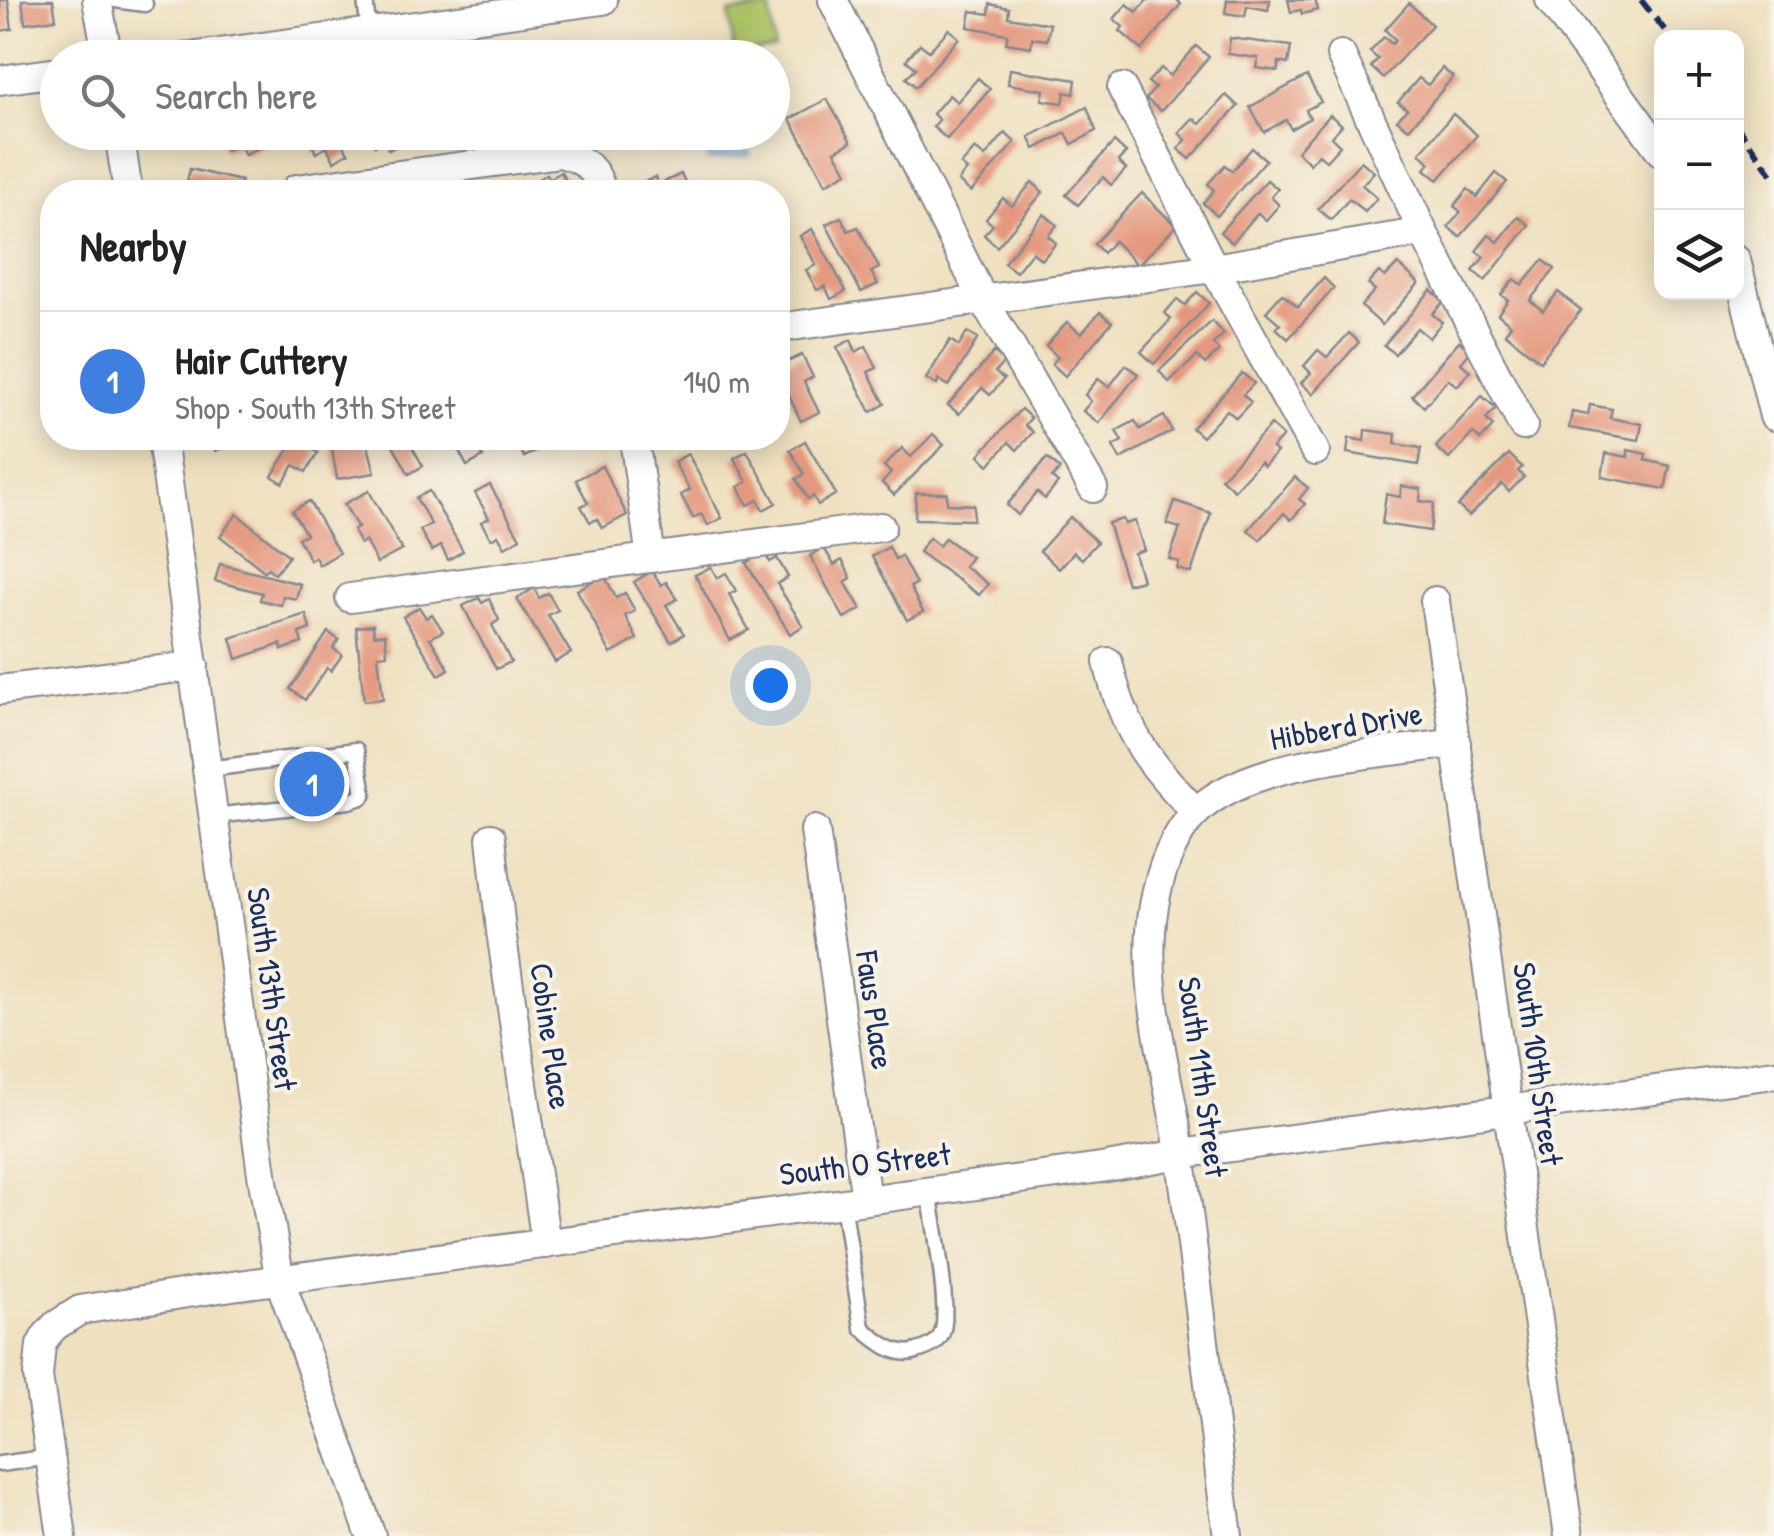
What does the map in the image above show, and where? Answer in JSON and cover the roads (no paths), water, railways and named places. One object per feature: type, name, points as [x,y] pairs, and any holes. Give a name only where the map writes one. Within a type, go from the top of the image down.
[{"type":"street","points":[[97,0],[105,40]]},
{"type":"street","points":[[311,40],[603,0]]},
{"type":"street","points":[[833,0],[983,300],[1093,488]]},
{"type":"street","points":[[1550,0],[1654,141]]},
{"type":"street","points":[[1341,56],[1423,232],[1523,426]]},
{"type":"street","points":[[0,80],[40,74]]},
{"type":"street","points":[[1122,88],[1214,268],[1315,451]]},
{"type":"street","points":[[122,150],[126,180]]},
{"type":"street","points":[[362,180],[561,153],[583,159],[598,180]]},
{"type":"street","points":[[790,326],[1214,268],[1423,232]]},
{"type":"street","points":[[1744,290],[1774,416]]},
{"type":"street","name":"South 13th Street","points":[[164,450],[263,1182],[280,1281],[371,1536]]},
{"type":"street","points":[[636,450],[651,558]]},
{"type":"street","points":[[350,598],[882,527]]},
{"type":"street","name":"South 10th Street","points":[[1435,601],[1569,1536]]},
{"type":"street","points":[[1108,662],[1118,706],[1132,736],[1196,812]]},
{"type":"street","points":[[0,690],[194,666]]},
{"type":"street","name":"Hibberd Drive","points":[[1196,812],[1247,782],[1284,768],[1456,743]]},
{"type":"street","name":"South 11th Street","points":[[1196,812],[1177,838],[1153,908],[1154,993],[1180,1154],[1228,1536]]},
{"type":"street","name":"Faus Place","points":[[814,830],[855,1201]]},
{"type":"street","name":"Cobine Place","points":[[491,838],[546,1244]]},
{"type":"street","name":"South O Street","points":[[62,1536],[38,1376],[41,1345],[54,1326],[80,1310],[1774,1074]]},
{"type":"lane","points":[[115,0],[144,4]]},
{"type":"lane","points":[[364,0],[369,32]]},
{"type":"lane","points":[[208,769],[356,750],[364,792],[362,797],[349,800],[214,816]]},
{"type":"lane","points":[[855,1201],[862,1328],[882,1346],[910,1354],[931,1346],[942,1333],[944,1310],[929,1192]]},
{"type":"lane","points":[[0,1464],[51,1458]]},
{"type":"water","points":[[706,150],[749,150],[750,155],[708,160]]},
{"type":"railway","points":[[1641,0],[1665,30]]},
{"type":"railway","points":[[1744,136],[1774,177]]},
{"type":"place","name":"Hair Cuttery","points":[[312,784]]}]
